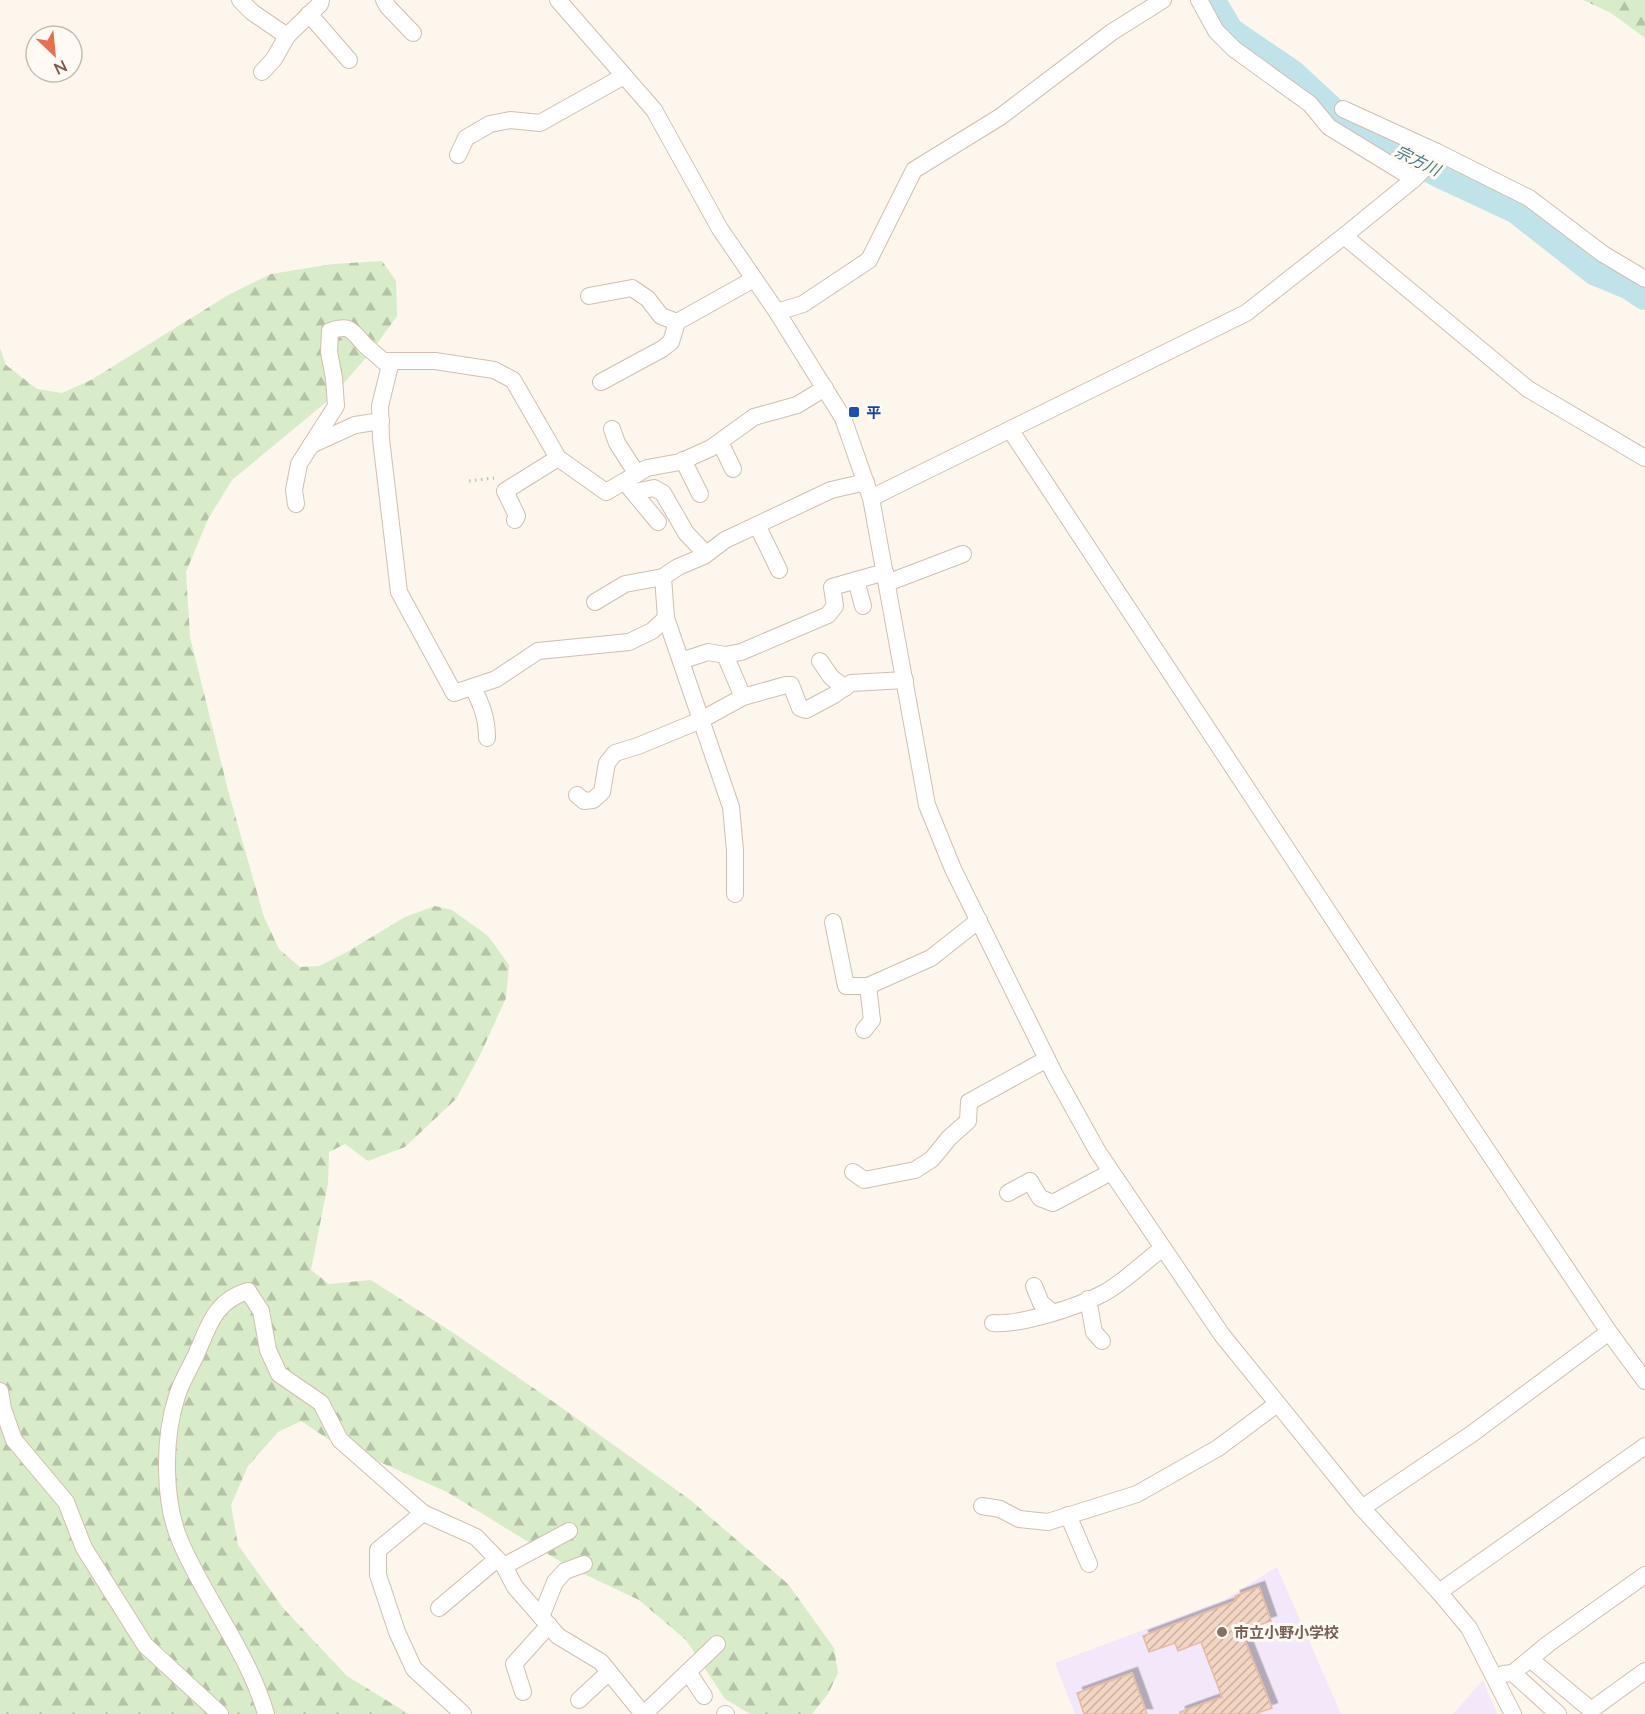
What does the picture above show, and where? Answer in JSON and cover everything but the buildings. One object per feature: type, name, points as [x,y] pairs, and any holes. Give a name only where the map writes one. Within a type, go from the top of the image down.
[{"type":"street","points":[[240,0],[252,12],[287,36]]},
{"type":"street","points":[[262,72],[274,59],[287,36],[321,0]]},
{"type":"street","points":[[384,0],[388,8],[413,33]]},
{"type":"street","points":[[558,0],[654,110],[720,229],[777,312],[843,418],[872,498],[927,805],[953,869],[1047,1059],[1098,1152],[1222,1335],[1362,1508],[1469,1628],[1513,1714]]},
{"type":"street","points":[[777,312],[803,304],[869,260],[914,170],[1000,117],[1112,32],[1163,0]]},
{"type":"street","points":[[1198,0],[1216,31],[1234,49],[1310,104],[1329,127],[1416,177]]},
{"type":"street","points":[[309,14],[349,60]]},
{"type":"street","points":[[458,154],[466,138],[490,124],[510,120],[540,123],[624,76]]},
{"type":"street","points":[[1343,110],[1435,156],[1529,198],[1603,254],[1645,279]]},
{"type":"street","points":[[872,498],[1246,313],[1416,177],[1435,156]]},
{"type":"street","points":[[1344,236],[1528,389],[1645,458]]},
{"type":"street","points":[[601,382],[671,342],[677,322],[754,279]]},
{"type":"street","points":[[589,296],[632,288],[648,298],[661,316],[677,322]]},
{"type":"street","points":[[296,504],[294,490],[299,464],[336,406],[329,352],[330,331],[341,327],[352,329],[383,361],[435,361],[494,370],[513,380],[558,458],[606,492],[632,482],[647,468],[683,460],[711,448],[754,417],[797,405],[825,388]]},
{"type":"street","points":[[391,361],[381,406],[381,439],[399,592],[454,693],[496,679],[538,651],[629,642],[652,631],[666,618]]},
{"type":"street","points":[[311,446],[355,425],[381,421]]},
{"type":"street","points":[[612,429],[632,482],[658,522]]},
{"type":"street","points":[[1011,431],[1401,1022],[1645,1381]]},
{"type":"street","points":[[720,442],[733,469]]},
{"type":"street","points":[[515,520],[517,516],[505,491],[558,458]]},
{"type":"street","points":[[683,460],[700,494]]},
{"type":"street","points":[[632,482],[663,493],[686,533],[706,554]]},
{"type":"street","points":[[595,602],[625,584],[663,577],[706,554],[725,540],[831,490],[866,482]]},
{"type":"street","points":[[757,525],[779,570]]},
{"type":"street","points":[[681,661],[708,652],[724,656],[741,652],[828,615],[836,606],[832,587],[856,580],[886,578],[963,554]]},
{"type":"street","points":[[663,577],[666,618],[731,807],[735,850],[735,894]]},
{"type":"street","points":[[856,580],[863,606]]},
{"type":"street","points":[[724,656],[743,697]]},
{"type":"street","points":[[820,661],[831,677],[845,687]]},
{"type":"street","points":[[577,795],[584,801],[593,800],[602,792],[607,763],[615,753],[701,720],[743,697],[791,685],[800,708],[806,710],[851,683],[904,680]]},
{"type":"street","points":[[473,688],[485,714],[487,738]]},
{"type":"street","points":[[833,922],[846,986],[868,986],[931,958],[979,920]]},
{"type":"street","points":[[864,1030],[872,1020],[868,986]]},
{"type":"street","points":[[853,1172],[864,1180],[915,1170],[932,1159],[968,1120],[969,1102],[1047,1059]]},
{"type":"street","points":[[1008,1193],[1030,1181],[1040,1198],[1053,1203],[1111,1172]]},
{"type":"street","points":[[993,1323],[1009,1324],[1052,1312],[1104,1292],[1163,1248]]},
{"type":"street","points":[[1034,1286],[1041,1303],[1052,1312]]},
{"type":"street","points":[[266,1714],[243,1658],[180,1542],[167,1491],[168,1443],[177,1396],[213,1316],[232,1296],[248,1291],[261,1311],[268,1350],[279,1374],[321,1403],[340,1440],[423,1513],[476,1537],[501,1563],[515,1587],[558,1636],[601,1662],[644,1714],[717,1644]]},
{"type":"street","points":[[1088,1299],[1094,1332],[1102,1341]]},
{"type":"street","points":[[1362,1508],[1473,1433],[1610,1332]]},
{"type":"street","points":[[0,1391],[3,1409],[14,1440],[66,1502],[84,1548],[145,1645],[220,1714]]},
{"type":"street","points":[[982,1506],[1000,1509],[1019,1519],[1048,1522],[1137,1494],[1218,1448],[1277,1404]]},
{"type":"street","points":[[1439,1592],[1645,1446]]},
{"type":"street","points":[[423,1513],[378,1550],[378,1575],[397,1632],[414,1669],[463,1714]]},
{"type":"street","points":[[1068,1515],[1089,1563]]},
{"type":"street","points":[[439,1608],[501,1563],[569,1531]]},
{"type":"street","points":[[523,1692],[514,1664],[545,1621],[555,1582],[565,1571],[584,1564]]},
{"type":"street","points":[[1494,1674],[1513,1673],[1645,1575]]},
{"type":"street","points":[[1530,1659],[1591,1710],[1645,1671]]},
{"type":"street","points":[[579,1700],[609,1672]]},
{"type":"street","points":[[688,1672],[704,1696]]},
{"type":"street","points":[[1513,1673],[1558,1714]]},
{"type":"shaded area","name":"市立小野小学校","points":[[1277,1567],[1341,1714],[1075,1714],[1055,1663],[1224,1600]]},
{"type":"shaded area","points":[[1483,1680],[1497,1714],[1453,1714]]},
{"type":"green space","points":[[1583,0],[1645,0],[1645,38],[1611,13]]},
{"type":"green space","points":[[382,261],[396,281],[397,316],[371,352],[330,399],[232,480],[208,519],[186,572],[190,637],[229,794],[264,917],[279,949],[300,967],[319,966],[405,917],[435,906],[452,910],[488,936],[509,965],[506,998],[481,1053],[456,1099],[405,1147],[368,1161],[345,1144],[329,1152],[328,1183],[311,1270],[329,1284],[371,1280],[455,1334],[689,1499],[788,1584],[834,1648],[838,1673],[828,1694],[812,1714],[750,1714],[725,1699],[686,1640],[639,1600],[569,1567],[447,1492],[328,1439],[301,1421],[278,1432],[248,1466],[231,1505],[238,1545],[284,1609],[347,1676],[409,1714],[0,1714],[0,348],[6,365],[37,389],[62,393],[91,380],[230,294],[271,274],[333,264]]},
{"type":"waterway","name":"宗方川","points":[[1210,0],[1229,32],[1292,75],[1345,124],[1442,174],[1517,209],[1596,271],[1630,285],[1645,295]]},
{"type":"place","name":"平","points":[[854,412]]},
{"type":"place","name":"市立小野小学校","points":[[1222,1632]]}]
